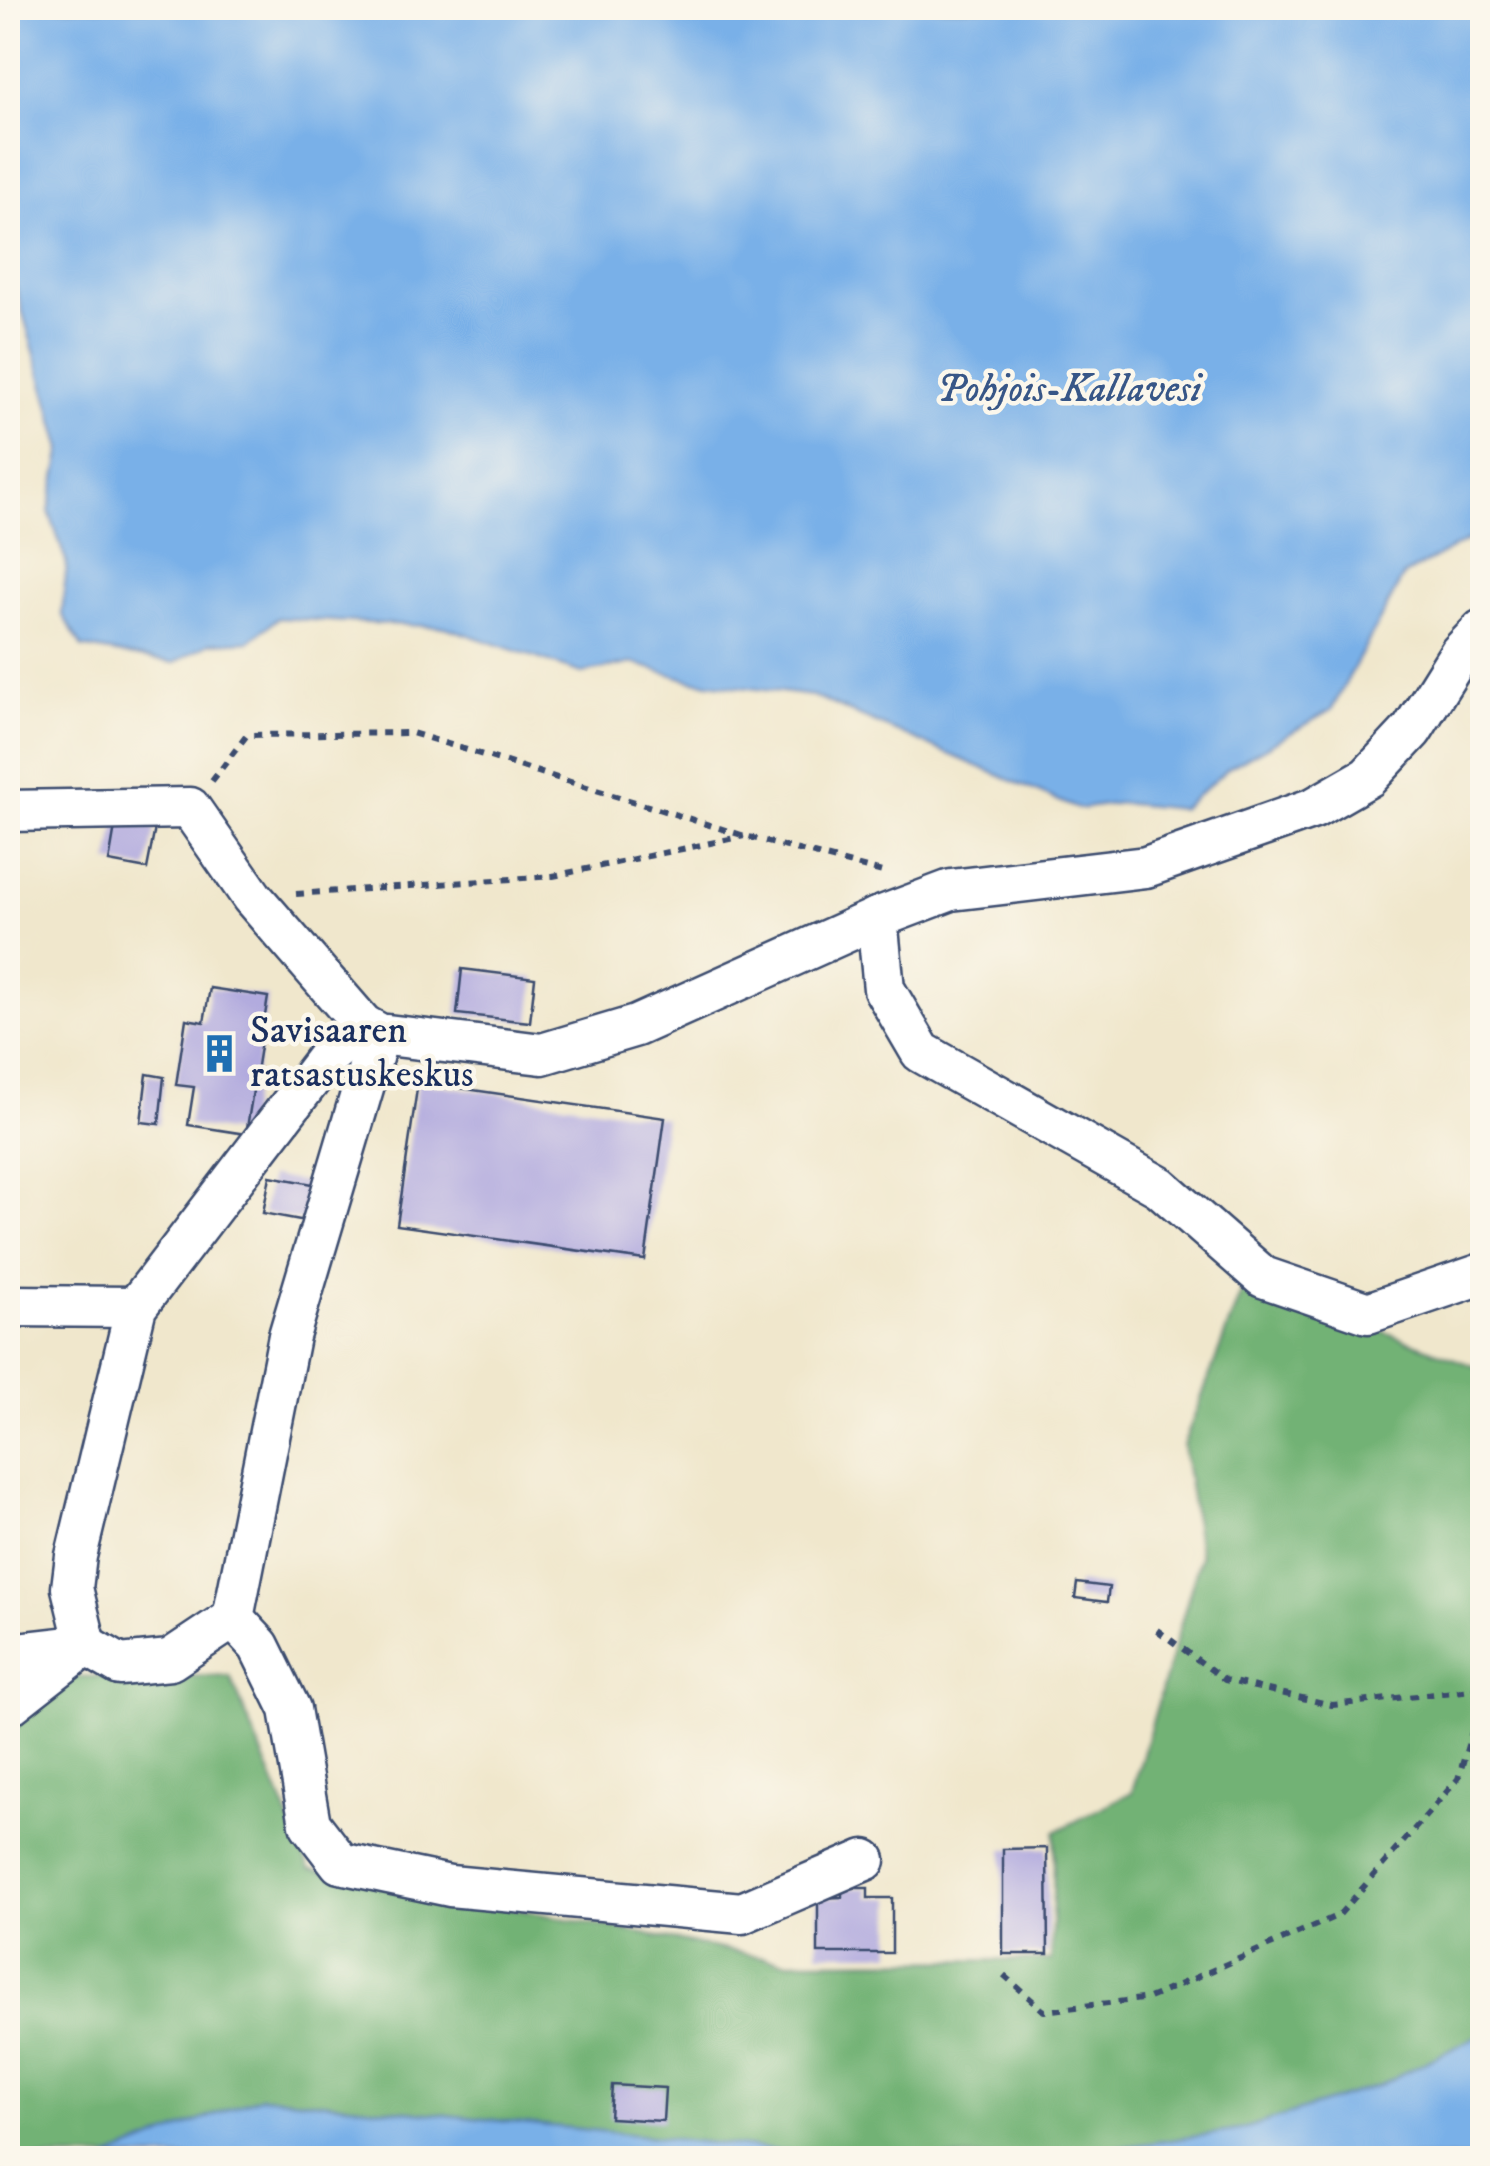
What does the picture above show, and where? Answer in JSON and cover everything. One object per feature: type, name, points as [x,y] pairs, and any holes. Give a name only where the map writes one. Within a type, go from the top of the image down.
[{"type":"street","points":[[86,1646],[72,1588],[76,1556],[136,1308],[328,1056],[371,1030],[542,1054],[636,1026],[877,918],[950,890],[1146,867],[1314,808],[1368,778],[1412,730],[1460,654],[1482,630]]},
{"type":"street","points":[[8,810],[190,808],[252,897],[371,1030]]},
{"type":"street","points":[[877,918],[884,989],[921,1052],[1160,1187],[1262,1276],[1368,1313],[1482,1274]]},
{"type":"street","points":[[8,1654],[86,1646],[120,1665],[170,1660],[232,1618],[289,1336],[371,1030]]},
{"type":"street","points":[[8,1306],[136,1308]]},
{"type":"street","points":[[232,1618],[259,1646],[290,1709],[310,1824],[340,1863],[450,1886],[742,1913],[865,1860]]},
{"type":"street","points":[[8,1706],[86,1646]]},
{"type":"path","points":[[190,808],[248,735],[412,733],[745,836],[894,875]]},
{"type":"path","points":[[252,897],[553,876],[745,836]]},
{"type":"path","points":[[1158,1630],[1225,1680],[1332,1705],[1482,1688]]},
{"type":"path","points":[[1004,1975],[1044,2011],[1149,1998],[1339,1915],[1458,1778],[1482,1698]]},
{"type":"green space","points":[[1246,1279],[1482,1369],[1482,2034],[1378,2086],[1240,2130],[1050,2158],[842,2158],[262,2096],[108,2158],[8,2158],[8,1677],[230,1676],[310,1869],[783,1961],[1051,1960],[1055,1832],[1132,1792],[1200,1557],[1183,1446]]},
{"type":"water","name":"Pohjois-Kallavesi","points":[[8,8],[1482,8],[1482,532],[1404,575],[1331,710],[1229,768],[1181,809],[1120,803],[1078,809],[813,696],[693,681],[633,663],[582,673],[445,627],[278,618],[249,641],[210,643],[174,663],[82,647],[62,614],[67,564],[49,511],[62,449],[14,282],[8,274]]},
{"type":"water","points":[[1482,2034],[1482,2158],[1049,2158],[1240,2130],[1378,2086]]},
{"type":"water","points":[[261,2096],[637,2135],[842,2158],[108,2158]]},
{"type":"building","points":[[116,821],[155,828],[147,869],[109,862]]},
{"type":"building","points":[[462,969],[535,978],[530,1022],[457,1014]]},
{"type":"building","name":"Savisaaren ratsastuskeskus","points":[[210,988],[268,997],[246,1134],[188,1125],[194,1087],[176,1085],[186,1019],[204,1022]]},
{"type":"building","points":[[147,1074],[164,1077],[159,1124],[141,1122]]},
{"type":"building","points":[[418,1082],[665,1118],[645,1260],[397,1225]]},
{"type":"building","points":[[270,1176],[318,1185],[311,1222],[263,1213]]},
{"type":"building","points":[[1077,1583],[1109,1587],[1107,1602],[1075,1598]]},
{"type":"building","points":[[1047,1848],[1048,1954],[1003,1954],[1003,1849]]},
{"type":"building","points":[[842,1888],[868,1888],[868,1898],[892,1898],[892,1953],[818,1953],[818,1898],[842,1897]]},
{"type":"building","points":[[612,2085],[665,2088],[663,2121],[610,2118]]},
{"type":"place","name":"Savisaaren ratsastuskeskus","points":[[220,1053]]}]
